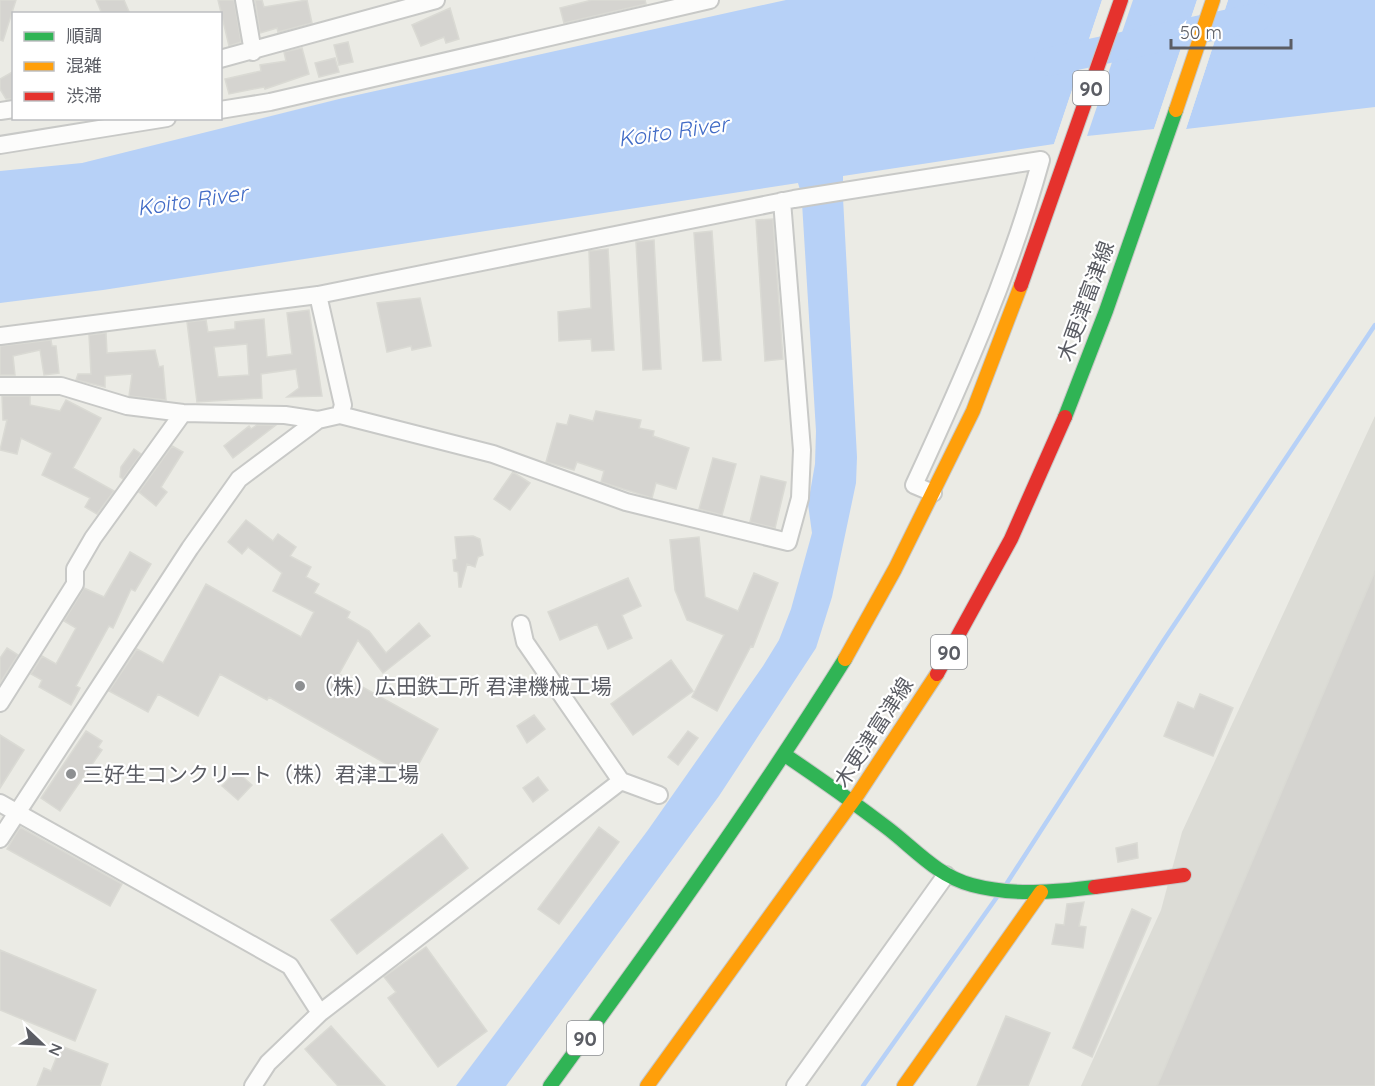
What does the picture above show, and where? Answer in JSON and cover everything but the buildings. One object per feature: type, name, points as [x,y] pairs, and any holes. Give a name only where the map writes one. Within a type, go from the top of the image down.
[{"type":"main road","name":"90","points":[[550,1086],[696,885],[785,755],[852,646],[933,493],[973,411],[997,353],[1061,177],[1121,0]]},
{"type":"main road","name":"木更津富津線","points":[[647,1086],[854,802],[973,612],[1029,502],[1101,323],[1213,0]]},
{"type":"main road","points":[[785,755],[854,802],[946,875],[989,888],[1014,892],[1041,892],[1184,875]]},
{"type":"main road","points":[[904,1086],[1041,892]]},
{"type":"street","points":[[244,0],[253,52]]},
{"type":"street","points":[[222,59],[253,52],[436,0]]},
{"type":"street","points":[[222,110],[292,97],[710,0]]},
{"type":"street","points":[[0,146],[155,120]]},
{"type":"street","points":[[0,336],[318,295],[788,200],[1041,160],[1030,201],[988,317],[958,392],[914,485],[933,493]]},
{"type":"street","points":[[0,386],[60,386],[127,406],[183,413],[285,415],[318,420],[340,415],[493,454],[626,502],[788,542],[800,498],[802,450],[788,200]]},
{"type":"street","points":[[318,295],[343,405],[340,415]]},
{"type":"street","points":[[0,703],[75,584],[75,569],[93,538],[183,413]]},
{"type":"street","points":[[0,839],[190,548],[239,479],[318,420]]},
{"type":"street","points":[[521,624],[525,642],[621,781],[659,795]]},
{"type":"street","points":[[253,1086],[268,1063],[320,1013],[621,781]]},
{"type":"street","points":[[0,803],[18,811],[290,966],[320,1013]]},
{"type":"street","points":[[795,1086],[946,875]]},
{"type":"shaded area","points":[[1375,416],[1375,1086],[1081,1086],[1161,910],[1182,832]]},
{"type":"water","points":[[786,0],[1102,0],[1054,144],[843,176],[843,186],[801,193],[798,183],[103,290],[0,303],[0,171],[82,163],[339,99]]},
{"type":"water","points":[[1133,0],[1197,0],[1154,129],[1087,136]]},
{"type":"water","points":[[1228,0],[1375,0],[1375,107],[1186,129]]},
{"type":"water","points":[[843,198],[857,457],[856,483],[832,597],[816,648],[719,796],[506,1086],[456,1086],[648,830],[779,640],[791,609],[812,533],[808,504],[815,464],[816,431],[802,203]]},
{"type":"pier","points":[[1102,0],[1105,1],[1057,145],[1053,147]]},
{"type":"pier","points":[[1197,0],[1200,0],[1156,132],[1153,132]]},
{"type":"pier","points":[[1225,0],[1228,0],[1185,132],[1183,128]]},
{"type":"waterway","name":"Koito River","points":[[1048,62],[1258,17]]},
{"type":"waterway","points":[[1007,883],[1164,640],[1375,325]]},
{"type":"waterway","points":[[863,1086],[997,897]]},
{"type":"traffic: fast","points":[[1065,417],[1106,311],[1176,110]]},
{"type":"traffic: fast","points":[[550,1086],[738,822],[845,659]]},
{"type":"traffic: fast","points":[[785,755],[874,818],[926,861],[959,881],[1018,892],[1095,887]]},
{"type":"traffic: slow","points":[[1176,110],[1213,0]]},
{"type":"traffic: slow","points":[[845,659],[895,569],[973,411],[1021,285]]},
{"type":"traffic: slow","points":[[647,1086],[858,794],[937,674]]},
{"type":"traffic: slow","points":[[904,1086],[1041,892]]},
{"type":"traffic: jam","points":[[1021,285],[1121,0]]},
{"type":"traffic: jam","points":[[937,674],[1011,539],[1065,417]]},
{"type":"traffic: jam","points":[[1095,887],[1184,875]]},
{"type":"place","name":"（株）広田鉄工所 君津機械工場","points":[[300,686]]},
{"type":"place","name":"三好生コンクリート（株）君津工場","points":[[71,774]]}]
